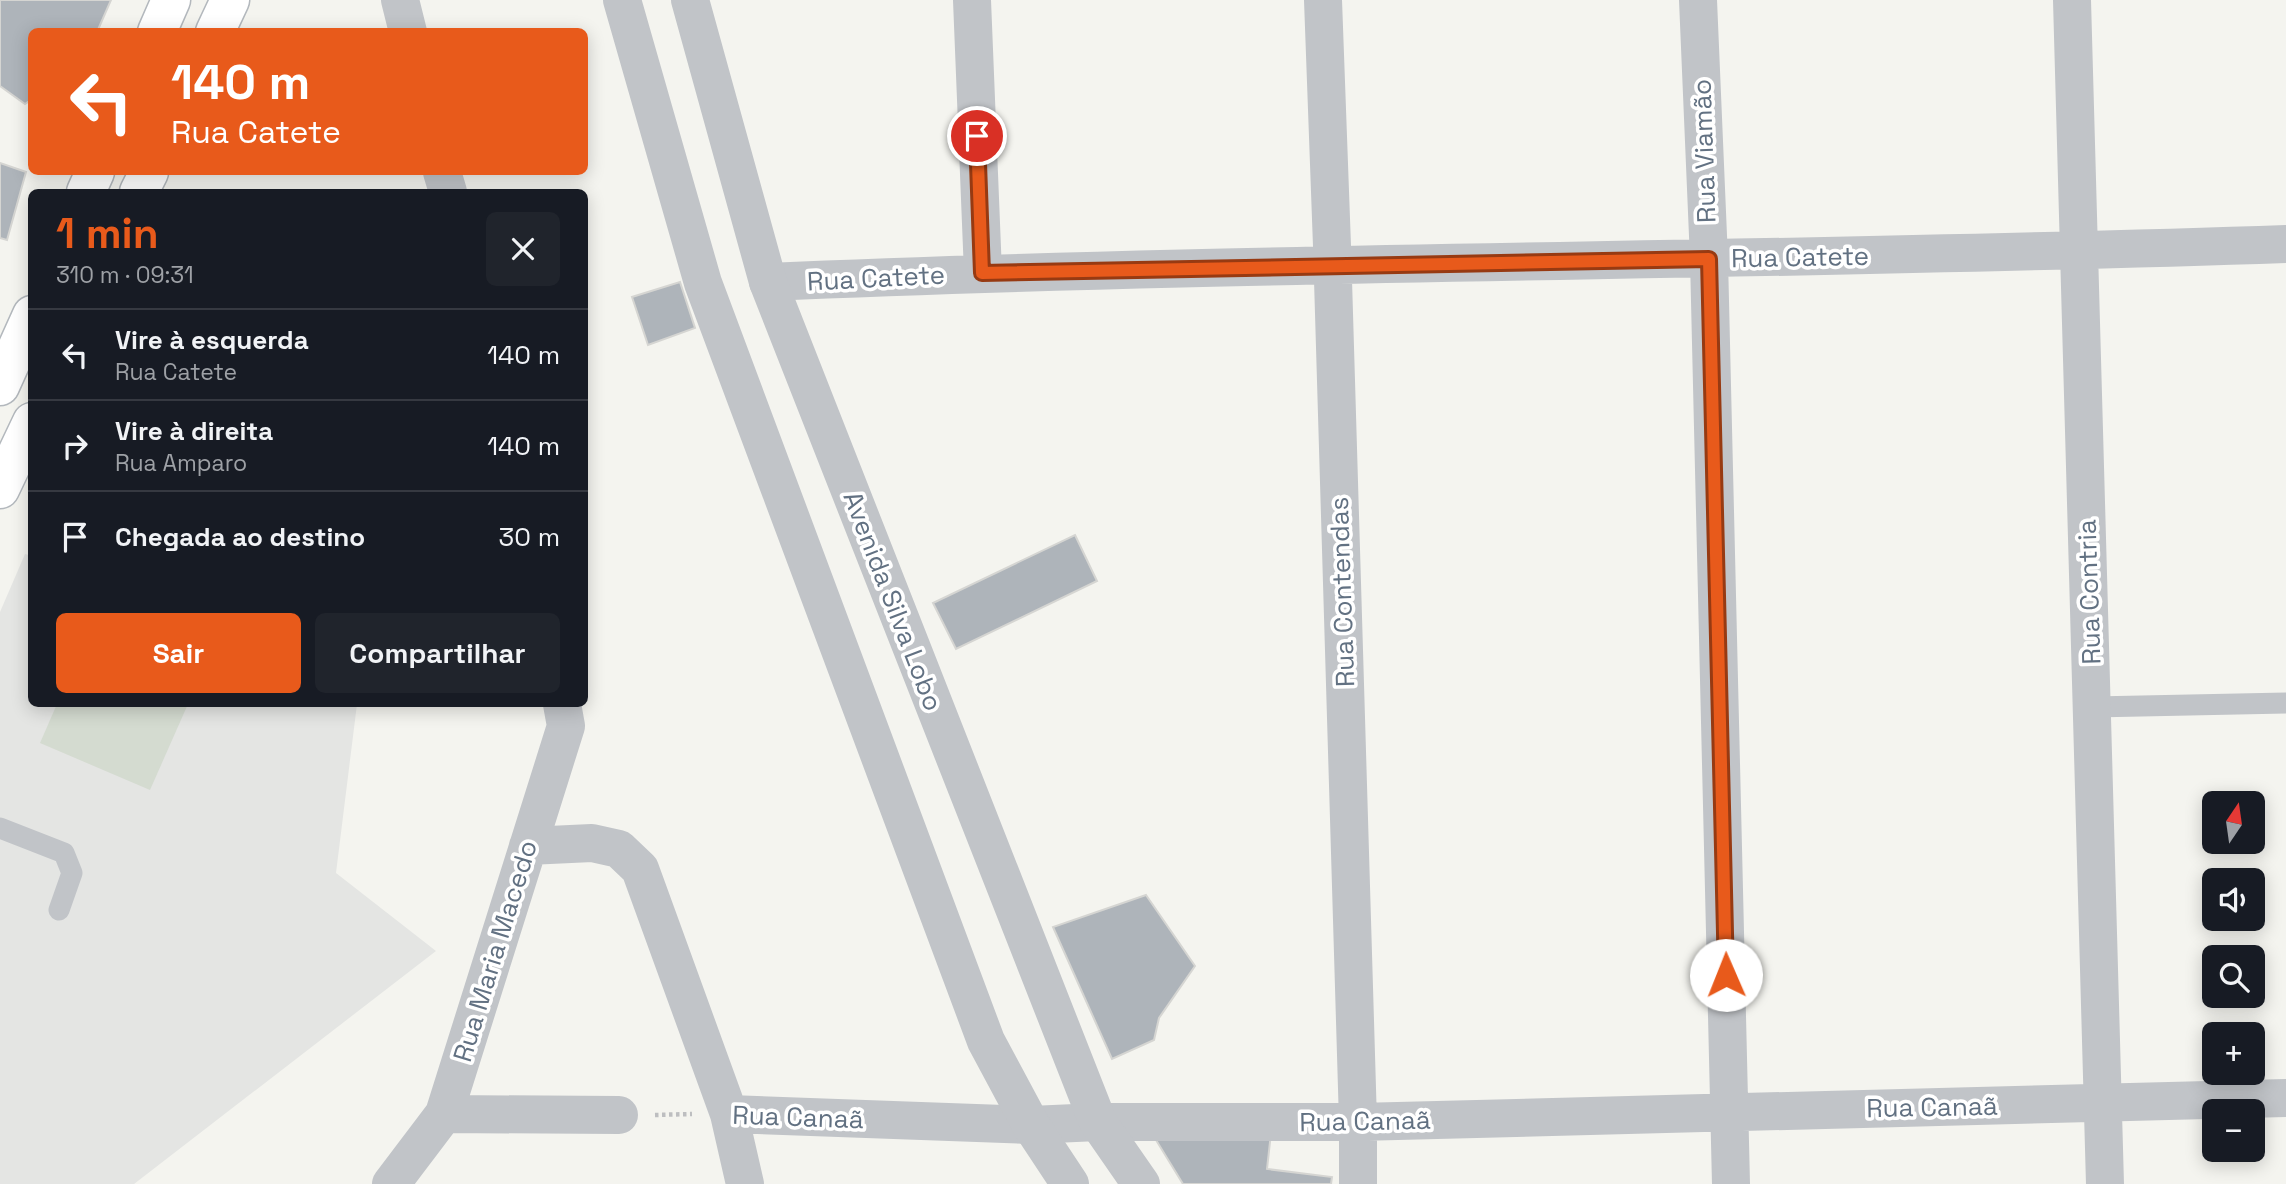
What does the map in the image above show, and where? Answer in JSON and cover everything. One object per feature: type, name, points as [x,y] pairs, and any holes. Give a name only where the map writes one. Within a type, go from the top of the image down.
[{"type":"main road","points":[[159,28],[171,0]]},
{"type":"main road","points":[[217,28],[230,0]]},
{"type":"main road","points":[[0,386],[28,324]]},
{"type":"main road","points":[[14,476],[28,434]]},
{"type":"street","points":[[400,0],[407,28]]},
{"type":"street","points":[[622,0],[703,283],[986,1041],[1031,1125],[1070,1184]]},
{"type":"street","name":"Avenida Silva Lobo","points":[[690,0],[768,282],[1098,1122],[1141,1184]]},
{"type":"street","points":[[972,0],[982,273]]},
{"type":"street","name":"Rua Contendas","points":[[1323,0],[1333,265],[1358,1184]]},
{"type":"street","name":"Rua Viamão","points":[[1698,0],[1709,259],[1731,1184]]},
{"type":"street","name":"Rua Contria","points":[[2071,0],[2105,1184]]},
{"type":"street","name":"Rua Catete","points":[[768,282],[982,273],[2080,251],[2286,244]]},
{"type":"street","name":"Rua Maria Macedo","points":[[391,1184],[443,1114],[566,726],[563,707]]},
{"type":"street","points":[[528,846],[592,844],[619,849],[640,870],[729,1114],[745,1184]]},
{"type":"street","name":"Rua Canaã","points":[[729,1114],[1031,1125],[1098,1122],[1358,1122],[2286,1098]]},
{"type":"street","points":[[443,1114],[619,1115]]},
{"type":"lane","points":[[2093,707],[2286,703]]},
{"type":"lane","points":[[0,828],[64,853],[72,873],[59,910]]},
{"type":"path","name":"Rua Canaã","points":[[619,1115],[729,1114]]},
{"type":"shaded area","points":[[25,554],[28,555],[28,707],[357,707],[336,873],[436,951],[134,1184],[0,1184],[0,612]]},
{"type":"shaded area","points":[[56,707],[187,707],[150,790],[40,743]]},
{"type":"building","points":[[0,0],[111,0],[99,28],[28,28],[28,102],[25,104],[0,86]]},
{"type":"building","points":[[0,163],[26,172],[7,240],[0,238]]},
{"type":"building","points":[[680,282],[695,328],[648,345],[632,297]]},
{"type":"building","points":[[1075,535],[1097,581],[956,649],[933,603]]},
{"type":"building","points":[[1146,895],[1195,966],[1159,1018],[1154,1040],[1112,1059],[1053,927]]},
{"type":"building","points":[[1271,1133],[1267,1169],[1332,1177],[1331,1184],[1183,1184],[1156,1140]]},
{"type":"route","points":[[977,136],[982,273],[1709,259],[1726,975]]}]
